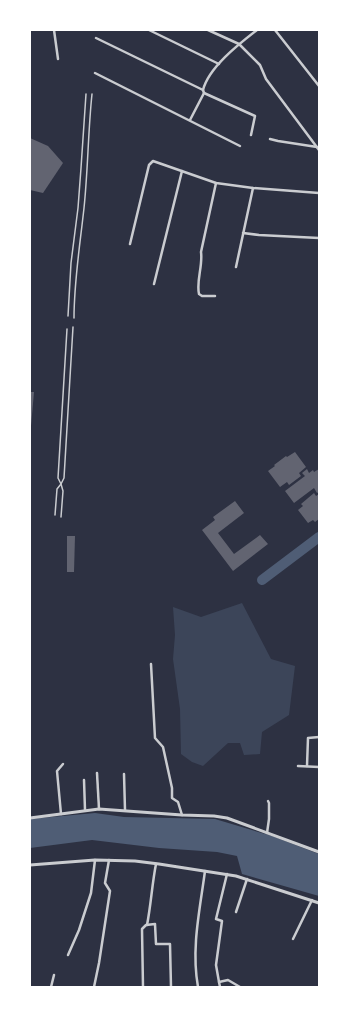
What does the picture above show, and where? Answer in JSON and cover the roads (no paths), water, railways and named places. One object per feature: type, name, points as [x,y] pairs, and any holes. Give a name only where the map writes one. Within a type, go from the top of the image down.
[{"type":"street","points":[[54,30],[58,60]]},
{"type":"street","points":[[148,30],[219,64]]},
{"type":"street","points":[[208,30],[239,44],[260,65],[266,79],[318,148]]},
{"type":"street","points":[[190,120],[213,72],[239,44],[257,30]]},
{"type":"street","points":[[275,30],[319,86]]},
{"type":"street","points":[[96,38],[255,116],[251,135]]},
{"type":"street","points":[[95,73],[240,146]]},
{"type":"street","points":[[270,139],[318,148]]},
{"type":"street","points":[[130,244],[149,165],[153,161],[216,183],[253,188],[319,193]]},
{"type":"street","points":[[154,284],[182,171]]},
{"type":"street","points":[[215,296],[200,295],[199,289],[202,259],[201,252],[216,183]]},
{"type":"street","points":[[236,267],[253,188]]},
{"type":"street","points":[[243,233],[319,238]]},
{"type":"street","points":[[151,664],[155,738],[163,746],[172,788],[172,798],[178,802],[182,815]]},
{"type":"street","points":[[306,766],[308,740],[310,737],[319,737]]},
{"type":"street","points":[[61,814],[57,771],[63,764]]},
{"type":"street","points":[[298,766],[319,767]]},
{"type":"street","points":[[97,773],[99,809]]},
{"type":"street","points":[[124,774],[125,810]]},
{"type":"street","points":[[84,780],[85,810]]},
{"type":"street","points":[[267,833],[269,820],[268,801]]},
{"type":"street","points":[[30,818],[99,809],[214,816],[227,818],[319,852]]},
{"type":"street","points":[[68,955],[79,930],[91,893],[95,860]]},
{"type":"street","points":[[30,865],[95,860],[156,864],[227,874],[247,879],[319,903]]},
{"type":"street","points":[[94,987],[110,891],[105,883],[109,860]]},
{"type":"street","points":[[147,925],[151,907],[152,881],[156,864]]},
{"type":"street","points":[[198,987],[195,963],[196,933],[205,871]]},
{"type":"street","points":[[220,987],[216,965],[222,921],[216,919],[227,874]]},
{"type":"street","points":[[236,912],[247,879]]},
{"type":"street","points":[[293,939],[312,900]]},
{"type":"street","points":[[143,987],[142,929],[147,925],[155,924],[156,944],[170,944],[171,987]]},
{"type":"street","points":[[51,987],[54,975]]},
{"type":"street","points":[[219,982],[228,980],[240,987]]},
{"type":"lane","points":[[68,316],[71,263],[82,168],[86,94]]},
{"type":"lane","points":[[74,318],[77,264],[88,170],[92,94]]},
{"type":"lane","points":[[55,515],[57,489],[64,478],[74,327]]},
{"type":"lane","points":[[61,516],[63,491],[58,478],[67,329]]},
{"type":"waterway","points":[[262,580],[319,537]]}]
